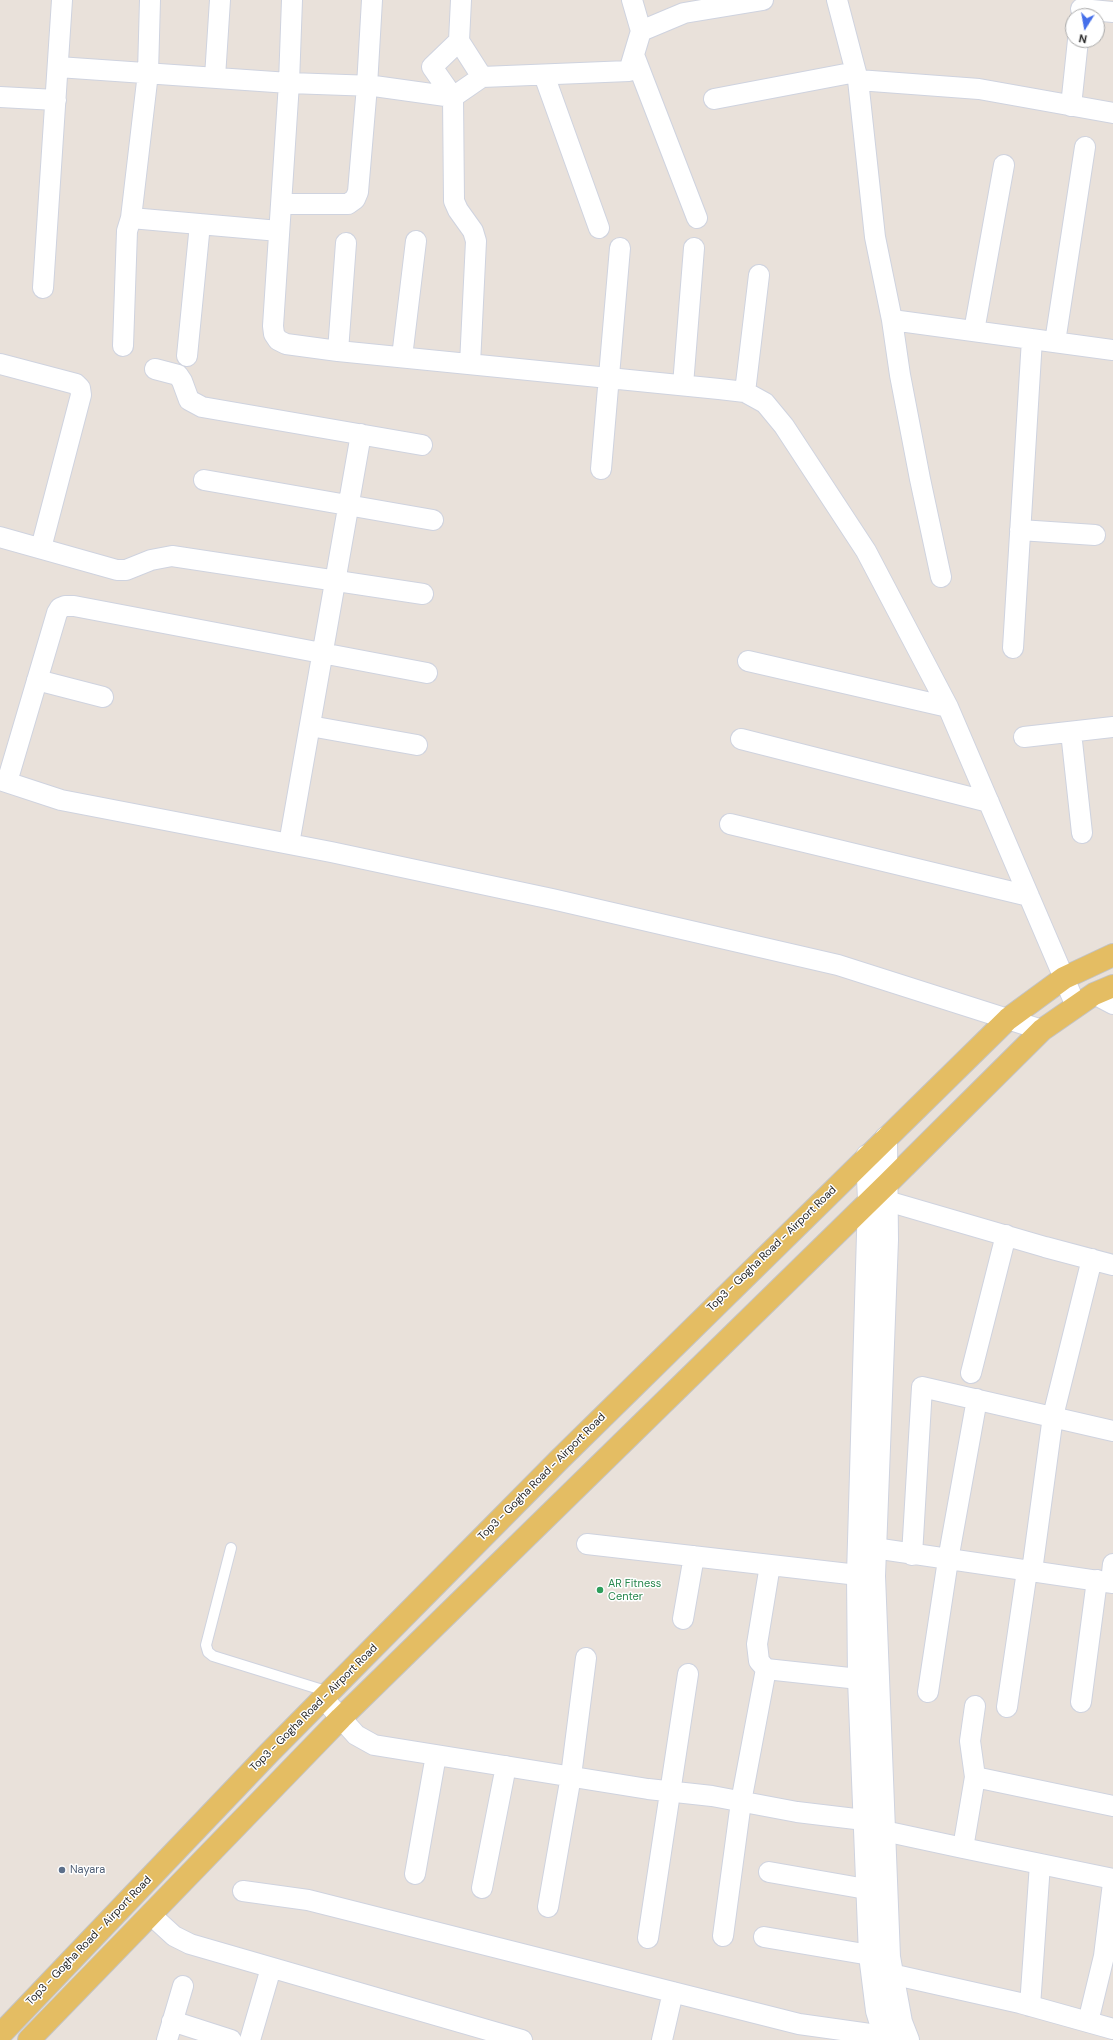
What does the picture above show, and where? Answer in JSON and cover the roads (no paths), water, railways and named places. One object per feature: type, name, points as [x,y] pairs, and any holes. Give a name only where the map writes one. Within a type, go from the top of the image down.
[{"type":"main road","name":"Top3 - Gogha Road - Airport Road","points":[[0,2035],[326,1695],[560,1459],[1008,1019],[1064,978],[1113,955]]},
{"type":"main road","points":[[29,2040],[341,1718],[881,1195],[1042,1030],[1076,1006],[1107,995]]},
{"type":"street","points":[[43,288],[62,0]]},
{"type":"street","points":[[123,346],[127,231],[132,218],[148,73],[150,0]]},
{"type":"street","points":[[215,77],[220,0]]},
{"type":"street","points":[[292,0],[289,83],[273,326],[274,334],[278,340],[286,344],[338,351],[745,392],[765,402],[784,426],[866,551],[948,707],[1076,1006]]},
{"type":"street","points":[[280,204],[348,204],[356,199],[358,192],[367,86],[372,0]]},
{"type":"street","points":[[461,0],[459,40],[482,76]]},
{"type":"street","points":[[58,67],[289,83],[367,86],[453,96],[482,76],[629,71],[641,31],[632,0]]},
{"type":"street","points":[[641,31],[684,13],[721,3],[763,0]]},
{"type":"street","points":[[838,0],[857,76],[874,237],[892,320],[901,382],[941,577]]},
{"type":"street","points":[[459,40],[432,67],[453,96],[454,201],[458,210],[473,231],[476,241],[470,364]]},
{"type":"street","points":[[1071,106],[1077,48]]},
{"type":"street","points":[[634,55],[697,218]]},
{"type":"street","points":[[544,75],[599,228]]},
{"type":"street","points":[[714,99],[857,76],[979,89],[1113,113]]},
{"type":"street","points":[[0,97],[56,100]]},
{"type":"street","points":[[1055,342],[1085,147]]},
{"type":"street","points":[[974,331],[1004,165]]},
{"type":"street","points":[[132,218],[279,231]]},
{"type":"street","points":[[187,356],[200,224]]},
{"type":"street","points":[[402,357],[416,241]]},
{"type":"street","points":[[338,351],[346,243]]},
{"type":"street","points":[[601,469],[620,248]]},
{"type":"street","points":[[683,385],[694,248]]},
{"type":"street","points":[[745,392],[759,275]]},
{"type":"street","points":[[892,320],[1113,350]]},
{"type":"street","points":[[1013,648],[1032,339]]},
{"type":"street","points":[[0,364],[76,384],[80,388],[80,395],[41,548]]},
{"type":"street","points":[[155,369],[178,375],[182,381],[189,400],[202,407],[422,445]]},
{"type":"street","points":[[290,844],[361,434]]},
{"type":"street","points":[[204,480],[433,520]]},
{"type":"street","points":[[1020,530],[1095,535]]},
{"type":"street","points":[[0,537],[117,570],[126,570],[151,560],[172,556],[423,594]]},
{"type":"street","points":[[427,673],[74,606],[65,606],[60,608],[57,613],[4,781],[61,800],[290,844],[552,899],[838,965],[1042,1030]]},
{"type":"street","points":[[748,661],[948,707]]},
{"type":"street","points":[[37,680],[103,697]]},
{"type":"street","points":[[310,726],[417,745]]},
{"type":"street","points":[[1024,737],[1113,727]]},
{"type":"street","points":[[1071,732],[1082,833]]},
{"type":"street","points":[[741,739],[989,802]]},
{"type":"street","points":[[730,824],[1029,896]]},
{"type":"street","points":[[243,1891],[308,1900],[799,2024],[885,2038],[877,2011],[870,1954],[866,1889],[859,1679],[858,1575],[881,1195],[886,1138]]},
{"type":"street","points":[[867,1156],[881,1195],[887,1248],[874,1548],[889,1957],[901,2022],[908,2040]]},
{"type":"street","points":[[881,1195],[1006,1236],[1113,1265]]},
{"type":"street","points":[[971,1373],[1006,1236]]},
{"type":"street","points":[[1007,1707],[1030,1571],[1053,1416],[1092,1259]]},
{"type":"street","points":[[912,1555],[922,1387],[1113,1431]]},
{"type":"street","points":[[928,1692],[948,1560],[977,1399]]},
{"type":"street","points":[[587,1544],[858,1575]]},
{"type":"street","points":[[874,1548],[912,1555],[1030,1571],[1108,1577],[1081,1702]]},
{"type":"street","points":[[683,1619],[694,1556]]},
{"type":"street","points":[[770,1565],[757,1644],[759,1662],[766,1670],[859,1679]]},
{"type":"street","points":[[548,1907],[571,1776],[586,1658]]},
{"type":"street","points":[[723,1936],[741,1802],[766,1670]]},
{"type":"street","points":[[648,1938],[688,1674]]},
{"type":"street","points":[[326,1695],[341,1718],[362,1740],[374,1745],[797,1812],[864,1820]]},
{"type":"street","points":[[963,1848],[975,1777],[970,1741],[975,1706]]},
{"type":"street","points":[[415,1874],[436,1755]]},
{"type":"street","points":[[482,1888],[506,1766]]},
{"type":"street","points":[[975,1777],[1113,1806]]},
{"type":"street","points":[[884,1831],[1113,1879]]},
{"type":"street","points":[[1030,2006],[1040,1864]]},
{"type":"street","points":[[769,1872],[866,1889]]},
{"type":"street","points":[[1088,2022],[1108,1957],[1113,1883]]},
{"type":"street","points":[[150,1914],[174,1936],[190,1944],[522,2040]]},
{"type":"street","points":[[764,1937],[870,1954]]},
{"type":"street","points":[[250,2040],[271,1968]]},
{"type":"street","points":[[891,1974],[1030,2006],[1113,2029]]},
{"type":"street","points":[[183,1986],[170,2031],[231,2040]]},
{"type":"street","points":[[662,2040],[673,1992]]},
{"type":"lane","points":[[231,1548],[206,1646],[208,1652],[213,1656],[326,1695]]},
{"type":"place","name":"AR Fitness Center","points":[[600,1590]]},
{"type":"place","name":"Nayara","points":[[62,1870]]}]
